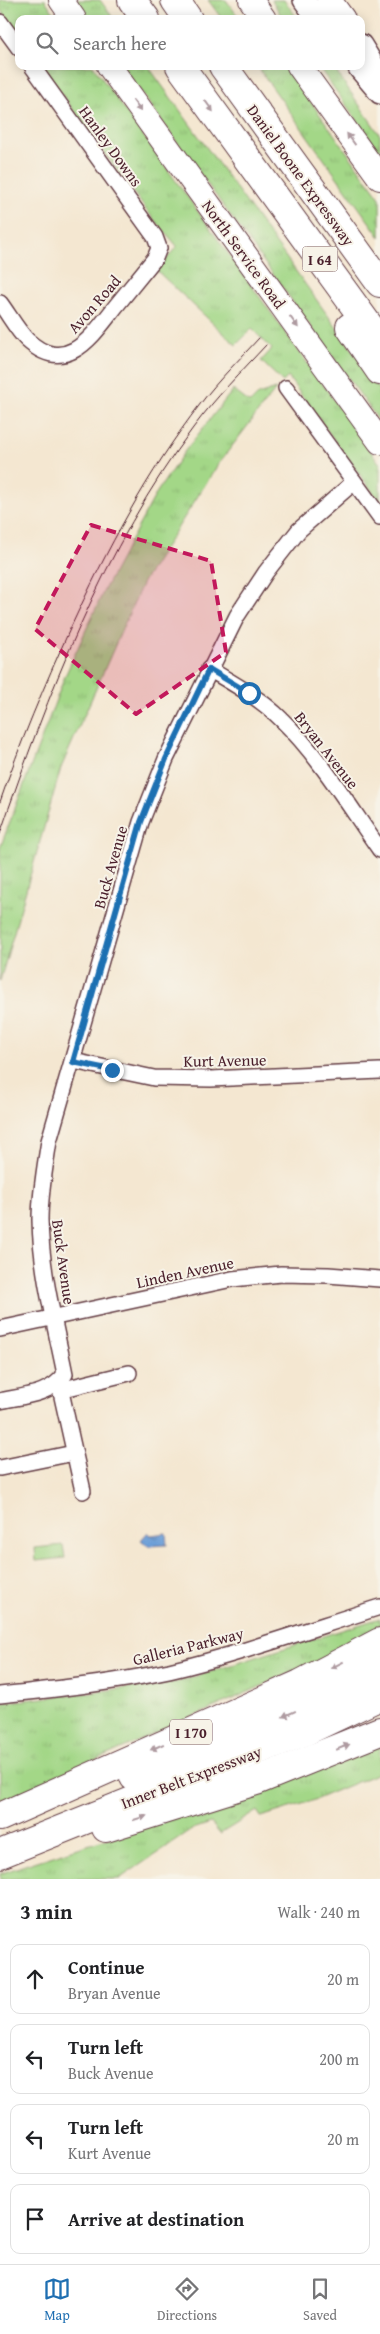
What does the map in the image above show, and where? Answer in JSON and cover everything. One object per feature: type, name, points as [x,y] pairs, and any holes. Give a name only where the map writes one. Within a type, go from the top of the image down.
[{"type":"highway","points":[[132,0],[143,15]]},
{"type":"highway","points":[[175,0],[185,15]]},
{"type":"highway","name":"Daniel Boone Expressway","points":[[183,70],[380,341]]},
{"type":"highway","name":"Daniel Boone Expressway","points":[[226,70],[380,283]]},
{"type":"highway","points":[[285,152],[327,194],[380,254]]},
{"type":"highway","points":[[259,176],[290,232],[380,371]]},
{"type":"highway","name":"I 170","points":[[0,1817],[300,1684],[380,1642]]},
{"type":"highway","points":[[0,1831],[257,1727],[380,1670]]},
{"type":"highway","name":"Inner Belt Expressway","points":[[12,1850],[296,1736],[380,1696]]},
{"type":"highway","points":[[12,1850],[103,1828],[186,1804],[305,1763],[380,1731]]},
{"type":"main road","points":[[61,0],[71,15]]},
{"type":"main road","points":[[251,0],[261,15]]},
{"type":"main road","points":[[304,0],[315,15]]},
{"type":"main road","points":[[323,0],[337,15]]},
{"type":"main road","points":[[329,0],[338,15]]},
{"type":"main road","points":[[365,53],[374,71],[380,93]]},
{"type":"main road","name":"North Service Road","points":[[111,70],[380,442]]},
{"type":"main road","points":[[302,70],[380,178]]},
{"type":"street","points":[[0,22],[15,43]]},
{"type":"street","name":"Hanley Downs","points":[[35,70],[155,238],[159,248]]},
{"type":"street","name":"Avon Road","points":[[0,303],[26,340],[46,352],[68,353],[87,343],[154,258],[159,248]]},
{"type":"street","points":[[286,388],[380,517]]},
{"type":"street","name":"Buck Avenue","points":[[83,1491],[60,1387],[64,1374],[43,1260],[40,1220],[41,1186],[49,1141],[141,822],[166,759],[209,669],[237,616],[266,572],[299,530],[354,482]]},
{"type":"street","name":"Bryan Avenue","points":[[209,669],[249,693],[280,718],[306,746],[380,850]]},
{"type":"street","name":"Kurt Avenue","points":[[73,1062],[154,1078],[211,1079],[380,1071]]},
{"type":"street","name":"Linden Avenue","points":[[0,1329],[232,1279],[281,1274],[380,1279]]},
{"type":"street","points":[[0,1401],[129,1373]]},
{"type":"street","points":[[0,1468],[74,1453]]},
{"type":"street","name":"Galleria Parkway","points":[[0,1695],[105,1683],[170,1670],[259,1646],[380,1607]]},
{"type":"highlighted area","points":[[91,525],[211,561],[226,652],[136,714],[35,629]]},
{"type":"green space","points":[[0,0],[45,0],[55,15],[15,15],[15,30],[0,9]]},
{"type":"green space","points":[[74,0],[100,0],[111,15],[85,15]]},
{"type":"green space","points":[[208,0],[226,0],[237,15],[219,15]]},
{"type":"green space","points":[[272,0],[284,0],[295,15],[281,15]]},
{"type":"green space","points":[[44,70],[96,70],[380,464],[380,502],[288,377],[283,382],[261,361],[272,349],[252,329],[236,345],[157,271],[177,246],[147,211]]},
{"type":"green space","points":[[125,70],[151,70],[352,349],[380,391],[380,422]]},
{"type":"green space","points":[[260,70],[286,70],[380,198],[380,237]]},
{"type":"green space","points":[[321,70],[335,70],[338,74],[380,135],[380,152]]},
{"type":"green space","points":[[276,389],[219,463],[143,582],[61,768],[0,981],[0,848],[65,676],[105,588],[157,492],[185,451],[233,390],[250,403],[258,395]]},
{"type":"green space","points":[[63,1545],[65,1558],[36,1561],[35,1548]]},
{"type":"green space","points":[[380,1618],[380,1626],[322,1659],[0,1803],[0,1703],[178,1682]]},
{"type":"green space","points":[[380,1745],[380,1771],[374,1775],[312,1801],[261,1817],[257,1811],[220,1834],[211,1823],[193,1829],[119,1879],[0,1879],[0,1874],[22,1866],[303,1776]]},
{"type":"water","points":[[148,1532],[151,1535],[166,1533],[167,1545],[148,1546],[141,1540]]},
{"type":"tram line","points":[[0,802],[24,736],[60,650],[98,570],[129,512],[163,457],[201,403],[259,338]]},
{"type":"tram line","points":[[0,834],[38,729],[81,623],[132,521],[161,473],[201,417],[266,345]]},
{"type":"route","points":[[112,1070],[73,1062],[141,822],[166,759],[209,669],[249,693]]}]
